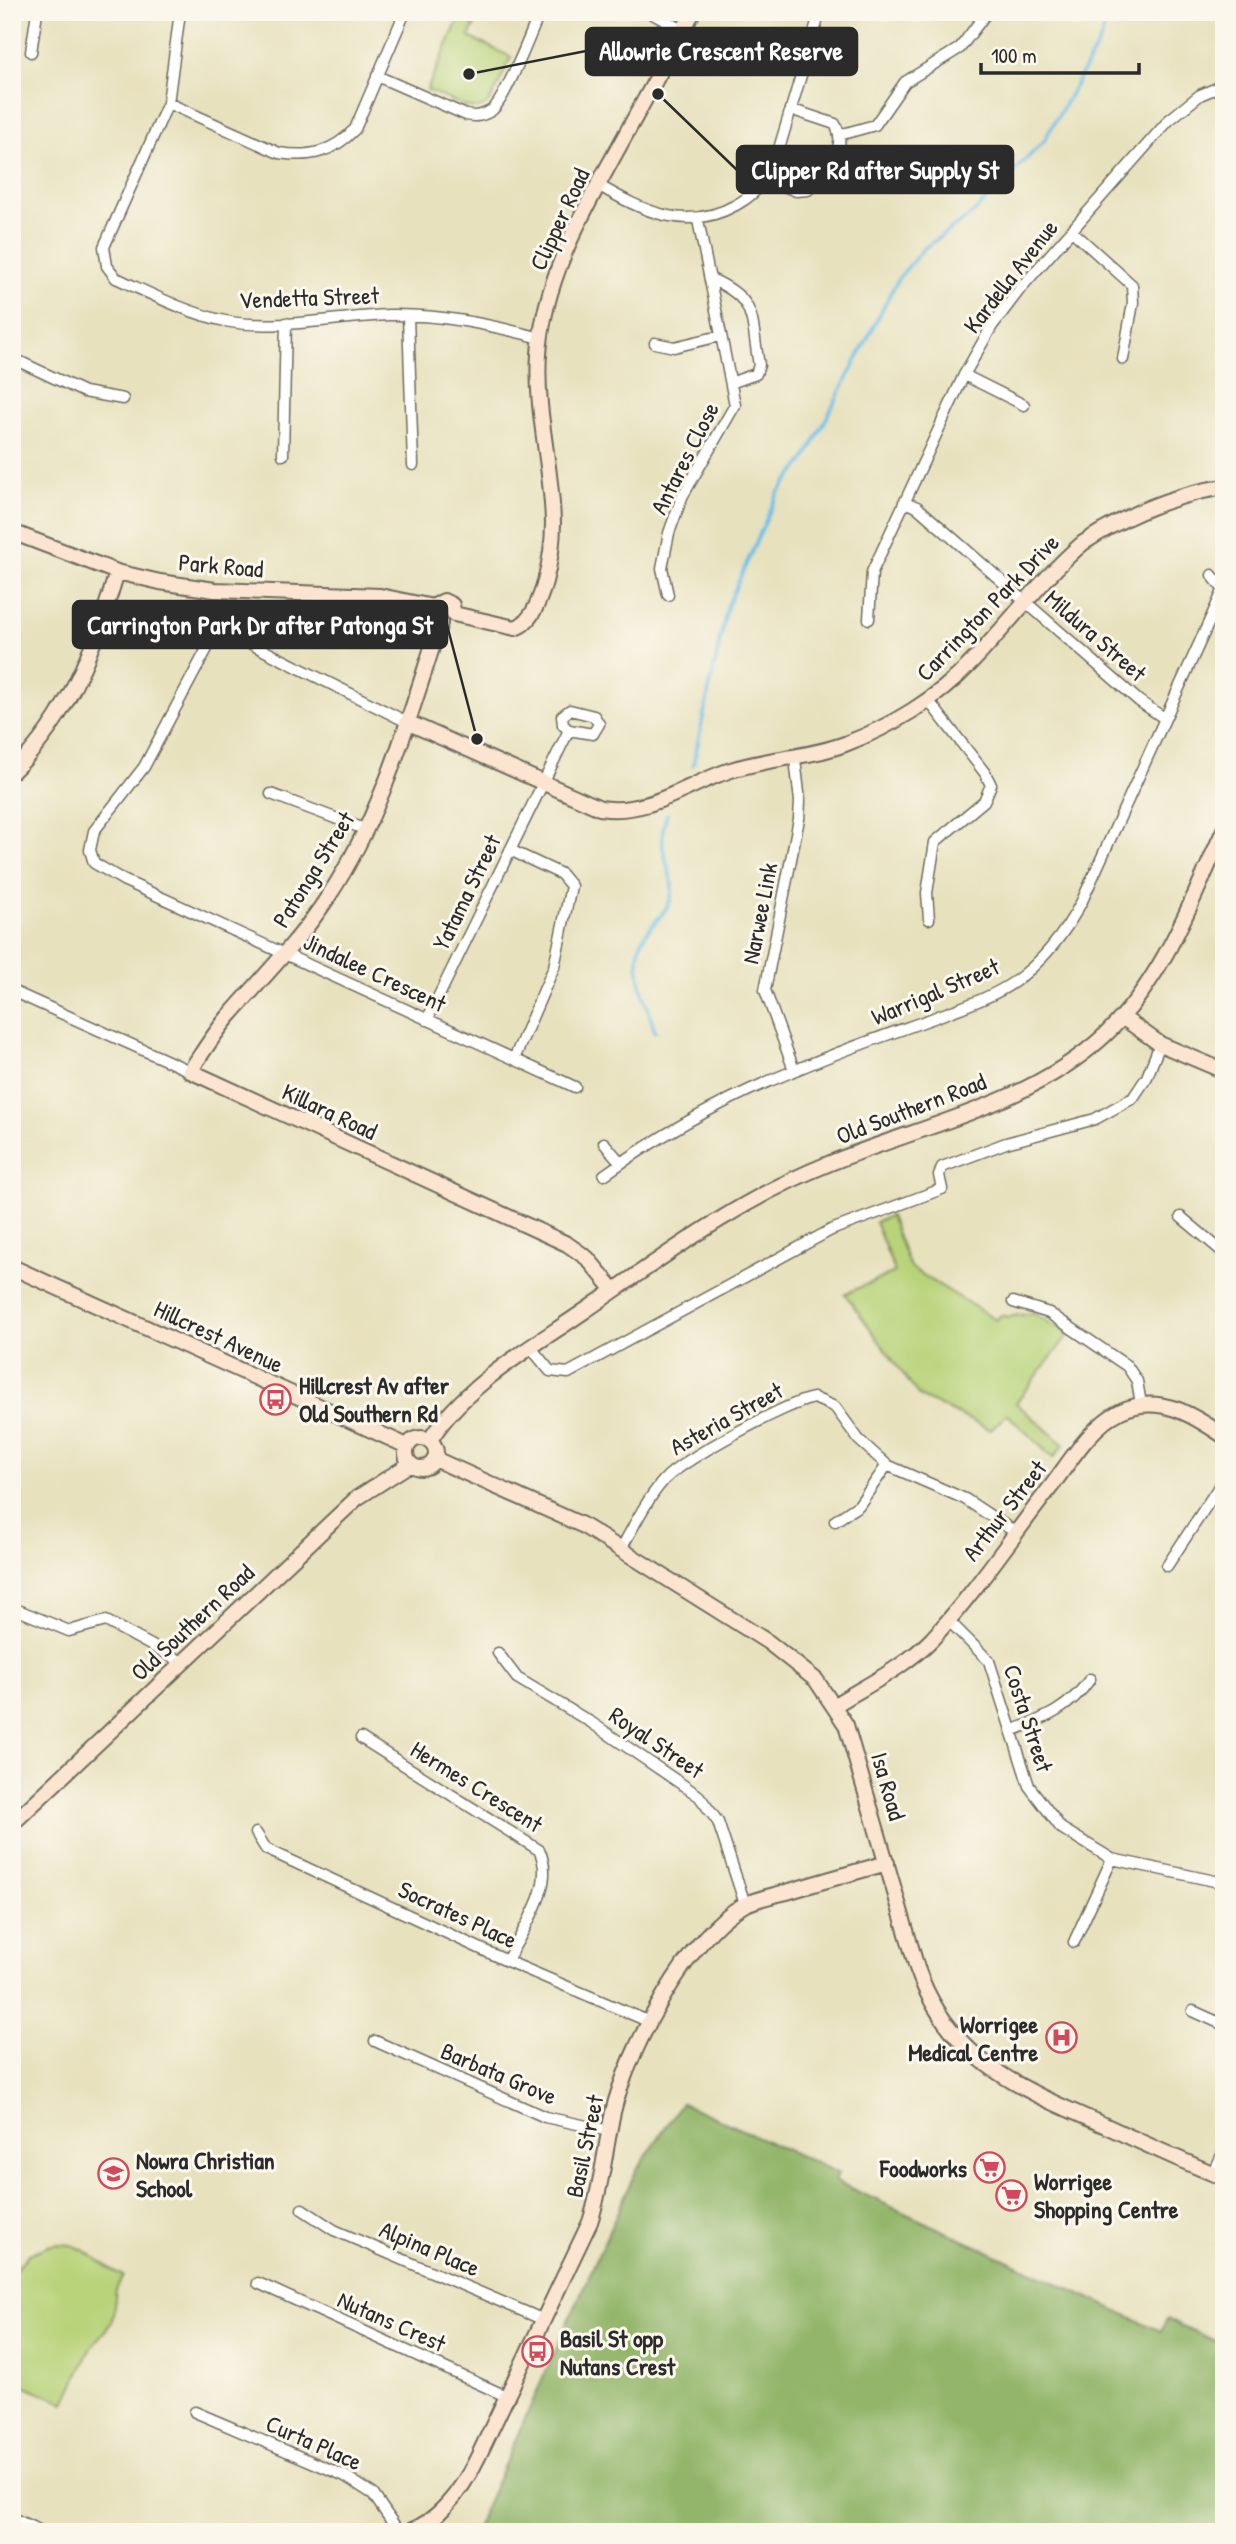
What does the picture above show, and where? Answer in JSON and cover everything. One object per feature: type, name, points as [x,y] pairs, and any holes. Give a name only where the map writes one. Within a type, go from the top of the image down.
[{"type":"street","points":[[31,52],[37,12]]},
{"type":"street","name":"Vendetta Street","points":[[180,12],[168,103],[108,231],[104,247],[107,266],[116,278],[198,314],[227,321],[286,323],[408,316],[473,320],[541,338]]},
{"type":"street","points":[[168,103],[279,153],[298,156],[320,153],[341,143],[355,129],[405,12]]},
{"type":"street","points":[[377,76],[466,115],[476,117],[489,113],[500,99],[540,12]]},
{"type":"street","points":[[649,12],[683,30]]},
{"type":"street","name":"Clipper Road","points":[[454,614],[508,628],[523,625],[543,589],[553,537],[553,508],[538,398],[541,338],[555,273],[572,233],[693,12]]},
{"type":"street","points":[[598,185],[629,203],[665,217],[698,220],[743,201],[767,179],[820,12]]},
{"type":"street","points":[[839,135],[875,125],[905,82],[960,48],[987,12]]},
{"type":"street","name":"Kardella Avenue","points":[[869,619],[872,572],[964,375],[992,326],[1182,107],[1200,94],[1224,85]]},
{"type":"street","points":[[767,179],[796,191],[808,190],[835,158],[839,135],[832,121],[790,109]]},
{"type":"street","name":"Antares Close","points":[[667,595],[662,568],[669,533],[682,497],[701,459],[731,417],[735,405],[733,382],[720,335],[698,220]]},
{"type":"street","points":[[1072,231],[1132,285],[1133,303],[1123,359]]},
{"type":"street","name":"Antares Close","points":[[711,278],[735,290],[747,302],[759,365],[756,374],[733,382]]},
{"type":"street","points":[[408,316],[412,465]]},
{"type":"street","points":[[282,455],[286,323]]},
{"type":"street","points":[[655,343],[674,347],[720,335]]},
{"type":"street","points":[[12,358],[85,392],[123,399]]},
{"type":"street","points":[[964,375],[1024,405]]},
{"type":"street","name":"Carrington Park Drive","points":[[407,722],[585,803],[613,810],[662,799],[741,767],[795,759],[862,736],[928,700],[969,666],[1066,558],[1106,527],[1164,500],[1224,487]]},
{"type":"street","name":"Mildura Street","points":[[904,502],[917,507],[1139,701],[1164,718]]},
{"type":"street","name":"Park Road","points":[[12,532],[117,572],[206,589],[360,594],[433,607]]},
{"type":"street","points":[[12,772],[48,730],[72,692],[98,633],[117,572]]},
{"type":"street","name":"Warrigal Street","points":[[604,1175],[688,1120],[794,1070],[984,999],[1014,982],[1040,960],[1069,924],[1082,901],[1224,589],[1212,575]]},
{"type":"street","points":[[444,601],[452,605],[454,614],[449,621],[440,623],[433,617],[433,607],[444,601]]},
{"type":"street","name":"Patonga Street","points":[[190,1071],[229,1015],[287,953],[328,898],[367,830],[440,623]]},
{"type":"street","name":"Jindalee Crescent","points":[[407,722],[243,640],[230,635],[219,637],[209,645],[144,767],[94,831],[90,850],[94,863],[99,868],[575,1087]]},
{"type":"street","points":[[928,700],[985,773],[990,785],[984,801],[935,842],[927,893],[929,919]]},
{"type":"street","name":"Yatama Street","points":[[427,1020],[569,730]]},
{"type":"street","name":"Narwee Link","points":[[794,1070],[765,990],[799,819],[800,792],[795,759]]},
{"type":"street","points":[[271,794],[367,830]]},
{"type":"street","name":"Old Southern Road","points":[[430,1440],[451,1411],[531,1348],[709,1224],[768,1191],[825,1165],[995,1101],[1044,1078],[1085,1052],[1122,1017],[1144,990],[1170,945],[1224,830]]},
{"type":"street","points":[[510,850],[561,874],[571,886],[554,967],[514,1059]]},
{"type":"street","name":"Killara Road","points":[[12,991],[567,1244],[587,1258],[614,1290]]},
{"type":"street","points":[[1122,1017],[1160,1044],[1224,1071]]},
{"type":"street","points":[[531,1348],[550,1371],[568,1373],[831,1230],[942,1189],[939,1175],[942,1167],[1006,1143],[1095,1119],[1133,1098],[1147,1077],[1160,1044]]},
{"type":"street","points":[[604,1143],[621,1163]]},
{"type":"street","points":[[1181,1217],[1224,1253]]},
{"type":"street","name":"Hillcrest Avenue","points":[[12,1267],[407,1446]]},
{"type":"street","points":[[1013,1302],[1049,1313],[1127,1366],[1137,1381],[1141,1404],[1182,1409],[1224,1436]]},
{"type":"street","name":"Asteria Street","points":[[621,1549],[651,1497],[674,1470],[806,1399],[822,1399],[835,1407],[859,1440],[887,1465],[965,1499],[1015,1532]]},
{"type":"street","name":"Arthur Street","points":[[835,1705],[915,1654],[948,1620],[1096,1429],[1122,1410],[1141,1404]]},
{"type":"street","points":[[416,1438],[430,1440],[436,1448],[435,1459],[424,1468],[410,1464],[406,1456],[407,1446],[416,1438]]},
{"type":"street","name":"Isa Road","points":[[435,1459],[554,1512],[621,1549],[794,1661],[816,1680],[835,1705],[852,1740],[923,1986],[939,2017],[965,2048],[998,2074],[1023,2088],[1219,2176]]},
{"type":"street","name":"Old Southern Road","points":[[12,1824],[357,1498],[410,1464]]},
{"type":"street","points":[[835,1521],[859,1505],[887,1465]]},
{"type":"street","points":[[1167,1566],[1224,1479]]},
{"type":"street","points":[[13,1608],[69,1631],[106,1622],[182,1662]]},
{"type":"street","name":"Costa Street","points":[[948,1620],[989,1661],[1013,1730],[1025,1776],[1043,1808],[1070,1836],[1112,1859],[1224,1884]]},
{"type":"street","name":"Royal Street","points":[[498,1653],[507,1667],[525,1684],[592,1723],[699,1796],[718,1822],[745,1904]]},
{"type":"street","points":[[1013,1730],[1055,1714],[1078,1695],[1090,1679]]},
{"type":"street","name":"Hermes Crescent","points":[[361,1738],[539,1850],[546,1864],[546,1880],[507,1961]]},
{"type":"street","name":"Socrates Place","points":[[256,1833],[266,1849],[507,1961],[650,2022]]},
{"type":"street","points":[[1074,1942],[1112,1859]]},
{"type":"street","name":"Basil Street","points":[[408,2532],[429,2521],[462,2485],[508,2397],[590,2221],[622,2084],[650,2022],[700,1943],[721,1920],[745,1904],[887,1863]]},
{"type":"street","points":[[1193,2011],[1224,2025]]},
{"type":"street","name":"Barbata Grove","points":[[375,2041],[525,2109],[563,2122],[610,2131]]},
{"type":"street","points":[[1219,2176],[1224,2151]]},
{"type":"street","name":"Alpina Place","points":[[302,2209],[334,2230],[544,2320]]},
{"type":"street","name":"Nutans Crest","points":[[258,2283],[508,2397]]},
{"type":"street","name":"Curta Place","points":[[195,2412],[345,2476],[373,2494],[399,2532]]},
{"type":"street","points":[[12,2518],[43,2532]]},
{"type":"green space","points":[[462,12],[480,12],[469,37],[511,57],[495,92],[482,107],[463,105],[427,90]]},
{"type":"green space","points":[[890,1216],[910,1267],[996,1320],[1001,1315],[1007,1317],[1033,1313],[1069,1334],[1016,1403],[1064,1445],[1053,1458],[1007,1414],[991,1430],[919,1396],[845,1294],[895,1272],[875,1222]]},
{"type":"green space","points":[[682,2103],[838,2173],[835,2181],[1161,2331],[1167,2319],[1224,2345],[1224,2532],[474,2532],[636,2171]]},
{"type":"green space","points":[[63,2244],[82,2249],[123,2276],[116,2290],[112,2322],[91,2347],[65,2403],[12,2380],[12,2273],[29,2254],[51,2245]]},
{"type":"waterway","points":[[693,765],[727,607],[778,493],[806,458],[898,279],[923,249],[971,215],[1044,141],[1101,39],[1108,12]]},
{"type":"waterway","points":[[655,1032],[641,985],[638,960],[643,938],[671,898],[671,879],[663,840],[667,814]]},
{"type":"place","name":"Allowrie Crescent Reserve","points":[[469,74]]},
{"type":"place","name":"Clipper Rd after Supply St","points":[[658,94]]},
{"type":"place","name":"Carrington Park Dr after Patonga St","points":[[477,739]]},
{"type":"place","name":"Hillcrest Av after Old Southern Rd","points":[[276,1399]]},
{"type":"place","name":"Worrigee Medical Centre","points":[[1061,2038]]},
{"type":"place","name":"Foodworks","points":[[990,2168]]},
{"type":"place","name":"Nowra Christian School","points":[[113,2174]]},
{"type":"place","name":"Worrigee Shopping Centre","points":[[1011,2195]]},
{"type":"place","name":"Basil St opp Nutans Crest","points":[[537,2352]]}]
